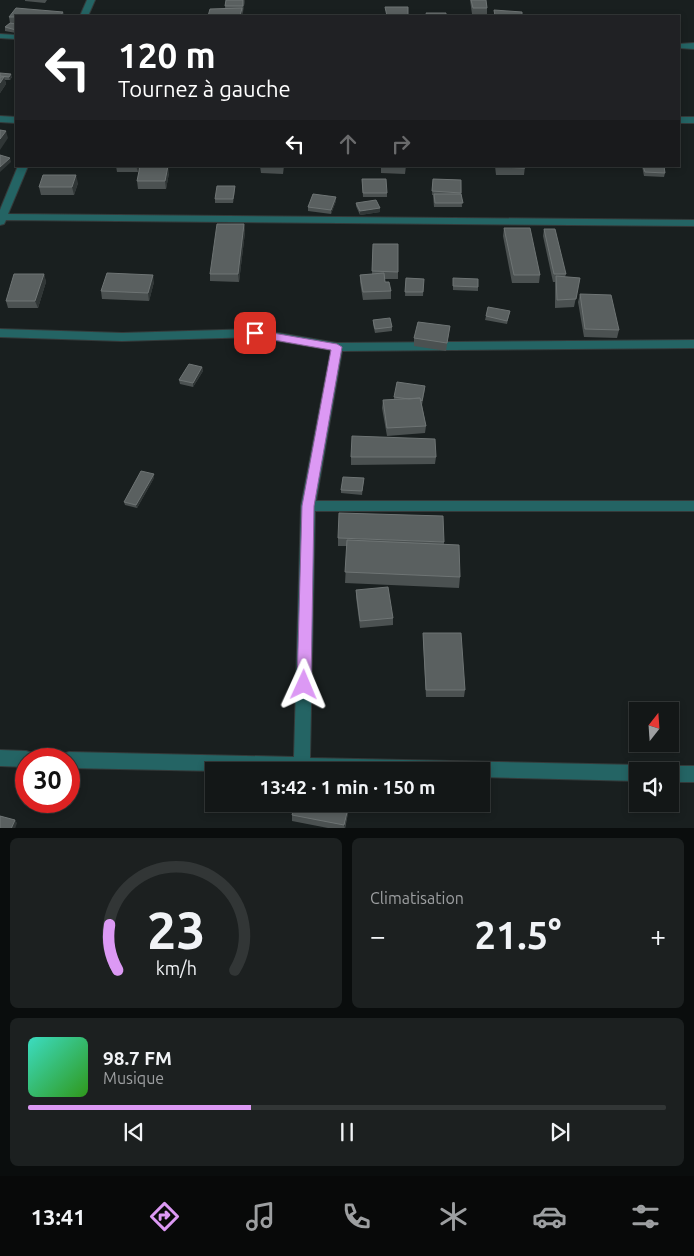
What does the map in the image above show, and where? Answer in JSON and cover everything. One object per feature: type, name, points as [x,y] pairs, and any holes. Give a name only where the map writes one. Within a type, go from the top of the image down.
[{"type":"street","points":[[84,15],[91,0]]},
{"type":"street","points":[[0,36],[15,37]]},
{"type":"street","points":[[680,46],[694,46]]},
{"type":"street","points":[[0,119],[15,120]]},
{"type":"street","points":[[680,120],[694,120]]},
{"type":"street","points":[[23,167],[1,219],[694,223]]},
{"type":"street","points":[[0,333],[122,337],[255,333],[337,347],[694,344]]},
{"type":"street","points":[[302,762],[308,506],[337,347]]},
{"type":"street","points":[[308,506],[694,506]]},
{"type":"street","points":[[0,758],[15,759]]},
{"type":"street","points":[[80,760],[205,763]]},
{"type":"street","points":[[490,769],[629,773]]},
{"type":"street","points":[[679,774],[694,774]]},
{"type":"building","points":[[226,0],[243,0],[243,6],[225,6]]},
{"type":"building","points":[[471,0],[486,0],[487,8],[473,8]]},
{"type":"building","points":[[385,7],[408,7],[408,15],[387,15]]},
{"type":"building","points":[[16,8],[63,12],[61,15],[15,15],[15,17],[9,17]]},
{"type":"building","points":[[242,8],[240,15],[208,15],[210,9]]},
{"type":"building","points":[[494,10],[522,12],[522,15],[495,15]]},
{"type":"building","points":[[426,13],[446,13],[446,15],[427,15]]},
{"type":"building","points":[[10,23],[15,24],[15,30],[5,27]]},
{"type":"building","points":[[0,73],[11,74],[9,77],[0,76]]},
{"type":"building","points":[[0,130],[6,131],[0,139]]},
{"type":"building","points":[[0,155],[10,158],[0,167]]},
{"type":"building","points":[[140,167],[168,167],[165,181],[137,181]]},
{"type":"building","points":[[643,167],[664,167],[665,173],[645,172]]},
{"type":"building","points":[[43,175],[76,175],[72,187],[39,187]]},
{"type":"building","points":[[362,179],[386,179],[387,193],[363,193]]},
{"type":"building","points":[[433,179],[461,180],[461,193],[432,191]]},
{"type":"building","points":[[217,186],[235,186],[233,199],[215,199]]},
{"type":"building","points":[[313,194],[336,197],[331,210],[308,207]]},
{"type":"building","points":[[434,194],[461,194],[463,203],[435,203]]},
{"type":"building","points":[[376,200],[380,208],[360,211],[356,203]]},
{"type":"building","points":[[217,224],[244,224],[238,274],[210,274]]},
{"type":"building","points":[[504,228],[530,228],[540,275],[514,275]]},
{"type":"building","points":[[544,229],[555,229],[566,274],[554,274]]},
{"type":"building","points":[[373,244],[398,244],[398,272],[372,271]]},
{"type":"building","points":[[107,273],[153,275],[148,293],[101,291]]},
{"type":"building","points":[[384,273],[385,282],[389,282],[391,291],[363,292],[360,275]]},
{"type":"building","points":[[14,274],[44,274],[35,301],[6,301]]},
{"type":"building","points":[[556,276],[580,278],[576,299],[557,300]]},
{"type":"building","points":[[406,278],[424,279],[423,292],[405,292]]},
{"type":"building","points":[[453,278],[478,279],[478,287],[453,286]]},
{"type":"building","points":[[580,294],[611,295],[619,330],[585,329]]},
{"type":"building","points":[[488,307],[510,311],[507,321],[486,316]]},
{"type":"building","points":[[390,318],[392,327],[375,329],[373,320]]},
{"type":"building","points":[[418,322],[450,326],[447,343],[414,338]]},
{"type":"building","points":[[189,364],[202,367],[193,383],[179,380]]},
{"type":"building","points":[[397,382],[425,386],[422,401],[420,398],[394,397]]},
{"type":"building","points":[[420,398],[426,426],[387,428],[383,400]]},
{"type":"building","points":[[352,436],[435,439],[436,457],[351,457]]},
{"type":"building","points":[[141,471],[154,474],[136,505],[124,502]]},
{"type":"building","points":[[343,477],[364,478],[362,491],[341,490]]},
{"type":"building","points":[[339,513],[443,516],[444,542],[338,538]]},
{"type":"building","points":[[347,540],[459,545],[460,577],[345,572]]},
{"type":"building","points":[[388,587],[393,618],[360,621],[356,590]]},
{"type":"building","points":[[423,633],[461,633],[465,690],[426,690]]},
{"type":"building","points":[[293,812],[347,812],[344,825],[292,815]]},
{"type":"building","points":[[0,816],[15,820],[11,828],[0,828]]},
{"type":"route","points":[[255,333],[337,347],[308,506],[304,685]]}]
